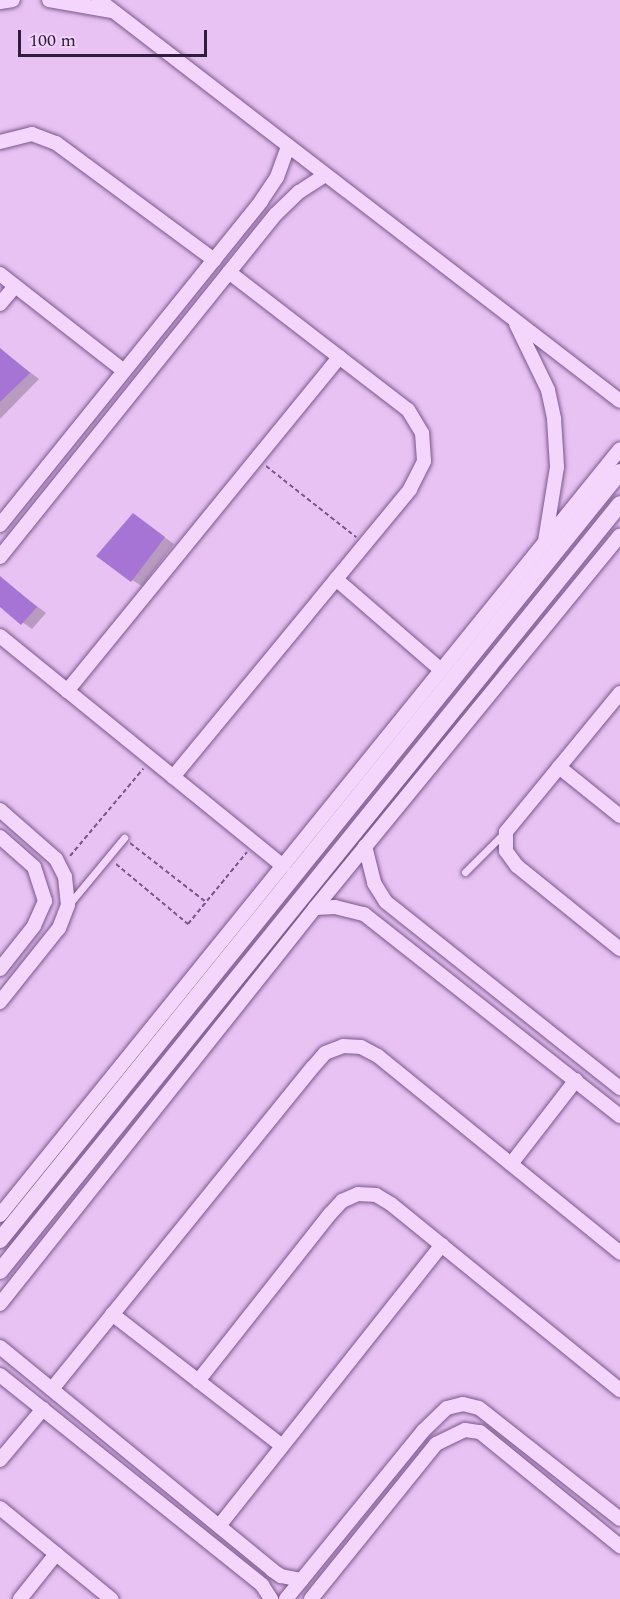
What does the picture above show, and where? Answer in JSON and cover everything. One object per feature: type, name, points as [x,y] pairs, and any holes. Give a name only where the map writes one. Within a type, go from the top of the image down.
[{"type":"street","points":[[0,2],[13,0]]},
{"type":"street","points":[[49,0],[114,12]]},
{"type":"street","points":[[99,0],[620,401]]},
{"type":"street","points":[[0,142],[32,134],[56,142],[214,261]]},
{"type":"street","points":[[0,525],[214,261],[269,189],[288,146]]},
{"type":"street","points":[[0,557],[287,202],[326,175]]},
{"type":"street","points":[[173,777],[417,481],[424,461],[424,442],[408,410],[229,272]]},
{"type":"street","points":[[0,274],[124,371]]},
{"type":"street","points":[[0,304],[15,286]]},
{"type":"street","points":[[515,322],[548,390],[555,427],[556,467],[545,542]]},
{"type":"street","points":[[67,691],[339,357]]},
{"type":"street","points":[[0,1240],[396,738],[441,670],[620,449]]},
{"type":"street","points":[[0,1215],[283,866],[396,738],[620,472]]},
{"type":"street","points":[[0,1271],[620,504]]},
{"type":"street","points":[[0,1304],[365,846],[620,536]]},
{"type":"street","points":[[336,579],[441,670]]},
{"type":"street","points":[[0,636],[283,866]]},
{"type":"street","points":[[620,693],[506,832],[506,851],[517,866],[620,949]]},
{"type":"street","points":[[559,767],[620,816]]},
{"type":"street","points":[[0,810],[42,844],[61,868],[68,905],[59,928],[0,1002]]},
{"type":"street","points":[[0,837],[34,867],[45,901],[34,926],[0,969]]},
{"type":"street","points":[[365,846],[379,892],[416,926],[620,1088]]},
{"type":"street","points":[[315,908],[335,907],[364,914],[405,944],[620,1116]]},
{"type":"street","points":[[405,944],[416,926]]},
{"type":"street","points":[[52,1389],[313,1067],[325,1053],[342,1046],[361,1047],[378,1056],[620,1253]]},
{"type":"street","points":[[511,1164],[576,1080]]},
{"type":"street","points":[[198,1381],[342,1201],[358,1194],[376,1195],[442,1245],[620,1390]]},
{"type":"street","points":[[219,1526],[442,1245]]},
{"type":"street","points":[[112,1314],[282,1446]]},
{"type":"street","points":[[0,1347],[281,1576],[302,1580]]},
{"type":"street","points":[[0,1375],[262,1585],[271,1599]]},
{"type":"street","points":[[286,1599],[423,1431],[447,1408],[463,1404],[486,1413],[620,1519]]},
{"type":"street","points":[[0,1460],[43,1409]]},
{"type":"street","points":[[311,1599],[436,1444],[465,1430],[480,1432],[620,1546]]},
{"type":"street","points":[[0,1508],[111,1599]]},
{"type":"street","points":[[20,1599],[56,1554]]},
{"type":"lane","points":[[465,872],[506,832]]},
{"type":"lane","points":[[68,905],[124,838]]},
{"type":"path","points":[[256,458],[365,544]]},
{"type":"path","points":[[61,868],[151,759]]},
{"type":"path","points":[[124,838],[206,902]]},
{"type":"path","points":[[108,857],[188,924],[254,843]]},
{"type":"building","points":[[0,348],[30,373],[0,402]]},
{"type":"building","points":[[133,513],[165,537],[131,582],[96,556]]},
{"type":"building","points":[[0,576],[37,607],[21,625],[0,607]]}]
